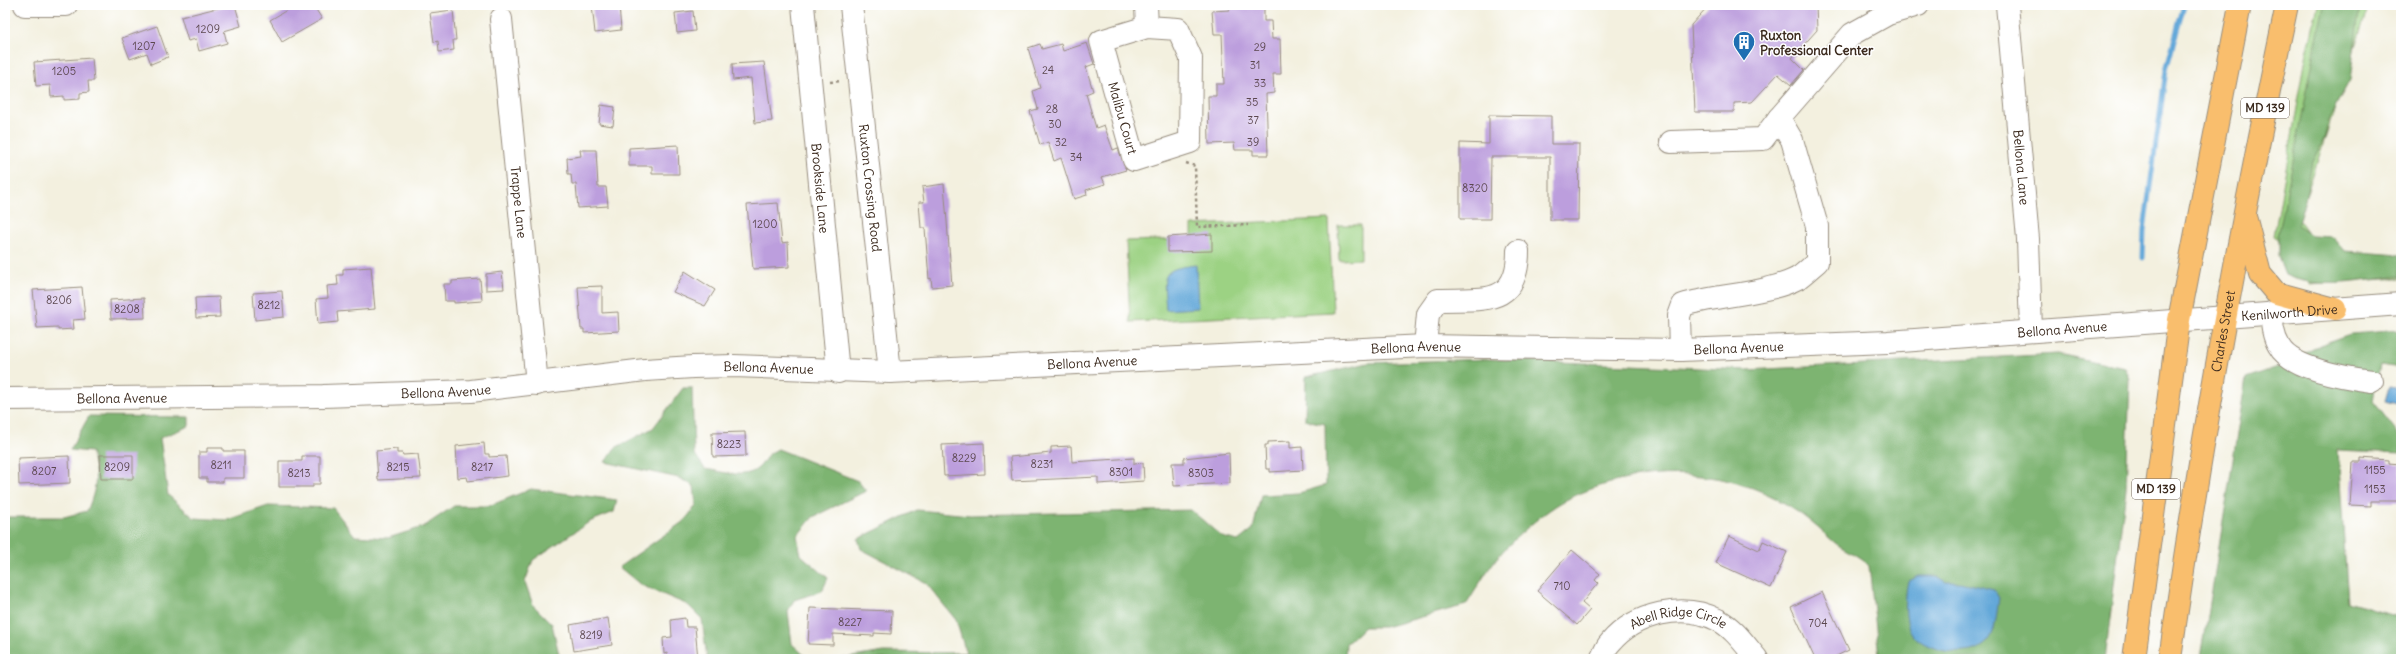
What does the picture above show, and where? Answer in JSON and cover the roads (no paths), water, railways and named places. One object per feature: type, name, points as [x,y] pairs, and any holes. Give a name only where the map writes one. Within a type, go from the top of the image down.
[{"type":"main road","name":"MD 139","points":[[2134,659],[2179,320],[2240,5]]},
{"type":"main road","name":"Charles Street","points":[[2170,659],[2186,548],[2224,316],[2286,5]]},
{"type":"main road","points":[[2244,211],[2256,264],[2267,284],[2276,293],[2335,309]]},
{"type":"street","points":[[25,5],[66,5]]},
{"type":"street","name":"Brookside Lane","points":[[803,5],[812,84],[838,372]]},
{"type":"street","name":"Ruxton Crossing Road","points":[[851,5],[890,372]]},
{"type":"street","points":[[1146,5],[1147,27]]},
{"type":"street","points":[[1671,142],[1763,139],[1779,118],[1852,34],[1888,14],[1918,5]]},
{"type":"street","name":"Bellona Lane","points":[[2005,7],[2028,240],[2031,330]]},
{"type":"street","name":"Trappe Lane","points":[[501,20],[537,384]]},
{"type":"street","name":"Malibu Court","points":[[1147,27],[1178,29],[1191,58],[1190,142],[1134,160],[1101,41],[1147,27]]},
{"type":"street","points":[[1680,350],[1679,316],[1683,305],[1764,288],[1798,278],[1816,262],[1817,226],[1792,140],[1779,118]]},
{"type":"street","points":[[1425,346],[1428,314],[1438,300],[1495,297],[1512,286],[1518,268],[1518,251]]},
{"type":"street","name":"Kenilworth Drive","points":[[2179,320],[2401,304]]},
{"type":"street","points":[[2271,313],[2274,335],[2279,348],[2286,355],[2332,375],[2372,381]]},
{"type":"street","name":"Bellona Avenue","points":[[5,399],[324,396],[471,391],[646,370],[693,367],[734,366],[838,372],[890,372],[1425,346],[1680,350],[1888,342],[2179,320]]},
{"type":"street","name":"Abell Ridge Circle","points":[[1601,659],[1610,643],[1636,622],[1659,613],[1684,612],[1703,614],[1719,621],[1757,659]]},
{"type":"water","points":[[1196,265],[1198,308],[1166,310],[1164,289],[1166,276],[1169,272],[1175,269]]},
{"type":"water","points":[[2389,387],[2401,389],[2401,405],[2385,401]]},
{"type":"water","points":[[1918,576],[1936,576],[1946,582],[1960,582],[1994,590],[1999,598],[1996,618],[1991,637],[1984,645],[1975,650],[1952,652],[1929,646],[1919,641],[1912,634],[1907,622],[1906,593],[1908,581]]},
{"type":"waterway","points":[[2143,258],[2144,230],[2166,70],[2184,5]]},
{"type":"place","name":"Ruxton Professional Center","points":[[1744,62]]}]
